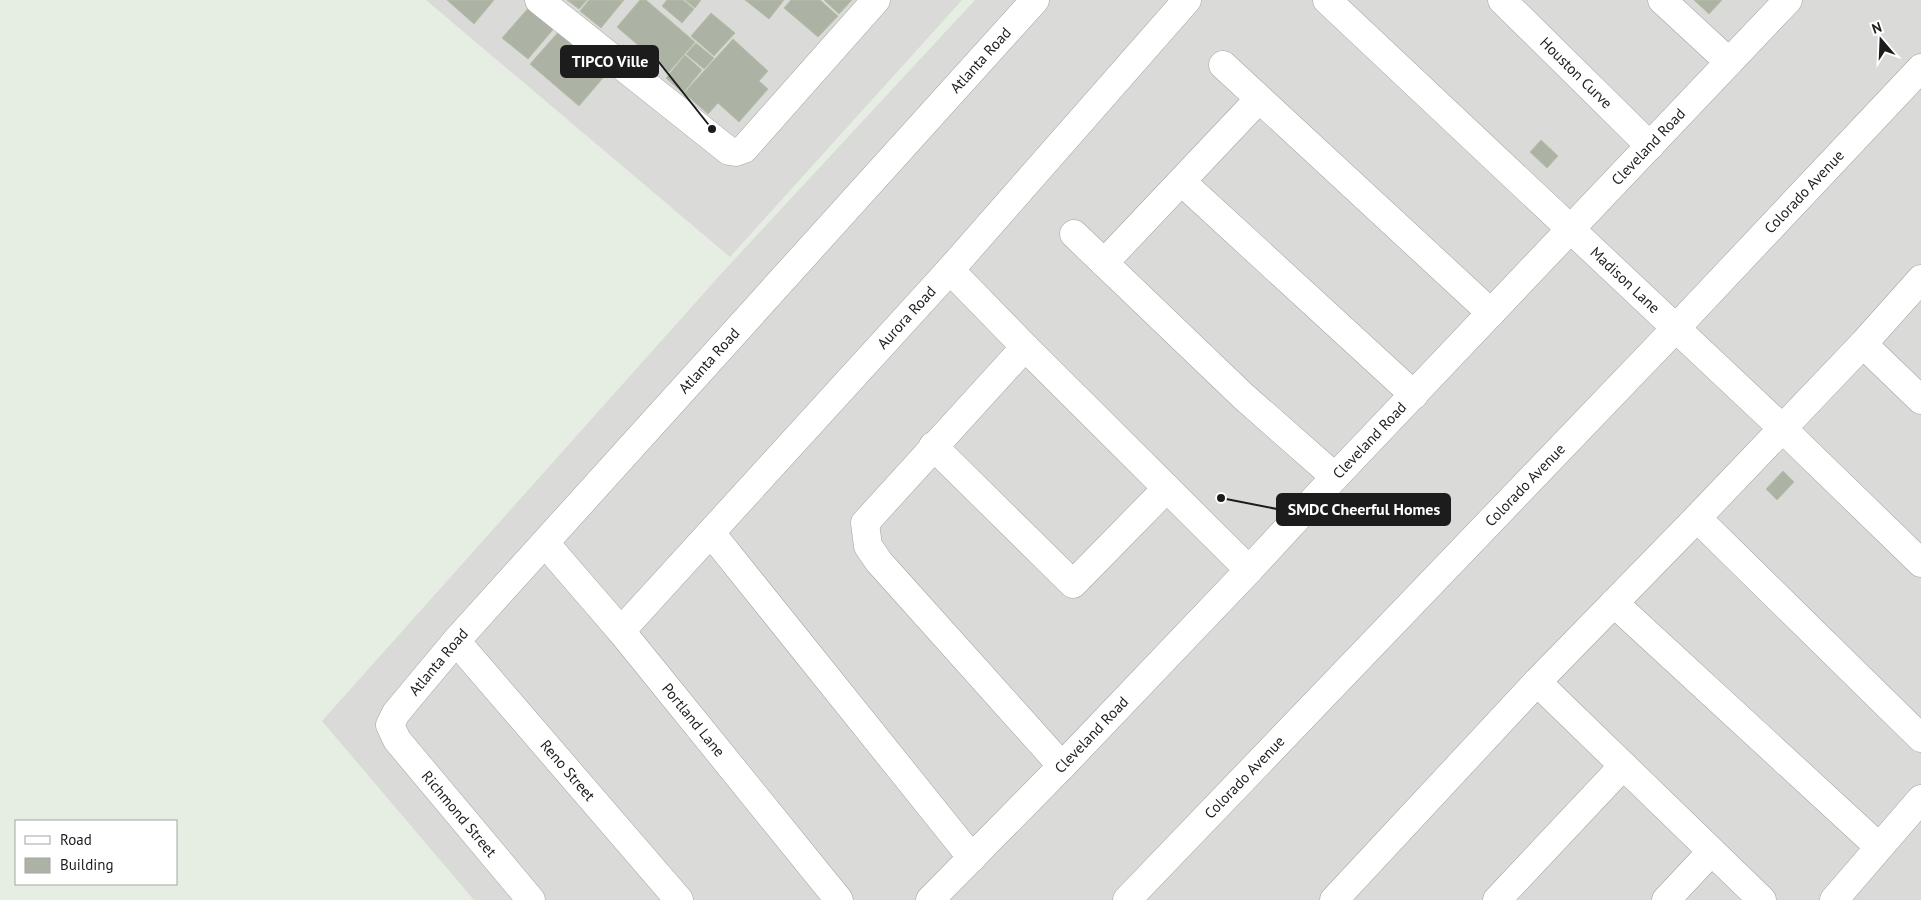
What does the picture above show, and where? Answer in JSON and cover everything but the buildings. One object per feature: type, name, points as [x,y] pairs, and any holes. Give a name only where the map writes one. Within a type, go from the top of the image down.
[{"type":"street","points":[[539,0],[730,152],[744,149],[876,0]]},
{"type":"street","name":"Atlanta Road","points":[[390,725],[396,713],[456,641],[1035,0]]},
{"type":"street","name":"Aurora Road","points":[[621,631],[950,270],[1188,0]]},
{"type":"street","name":"Madison Lane","points":[[1327,0],[1782,428],[1921,563]]},
{"type":"street","name":"Houston Curve","points":[[1502,0],[1650,146]]},
{"type":"street","points":[[1662,0],[1729,62]]},
{"type":"street","name":"Cleveland Road","points":[[930,900],[1062,766],[1249,570],[1788,0]]},
{"type":"street","points":[[1223,65],[1491,313]]},
{"type":"street","name":"Colorado Avenue","points":[[1127,900],[1676,328],[1921,68]]},
{"type":"street","points":[[1104,263],[1259,100]]},
{"type":"street","points":[[1182,182],[1414,394]]},
{"type":"street","points":[[1074,234],[1243,396],[1335,477]]},
{"type":"street","points":[[950,270],[1249,570]]},
{"type":"street","points":[[1334,900],[1537,682],[1863,344],[1921,279]]},
{"type":"street","points":[[1863,344],[1921,400]]},
{"type":"street","points":[[1025,347],[865,523],[868,546],[879,562],[1062,766]]},
{"type":"street","points":[[934,446],[1073,584],[1167,488]]},
{"type":"street","points":[[1697,518],[1921,738]]},
{"type":"street","points":[[711,533],[972,858]]},
{"type":"street","name":"Portland Lane","points":[[545,543],[621,631],[839,900]]},
{"type":"street","points":[[1614,603],[1879,847]]},
{"type":"street","name":"Reno Street","points":[[456,641],[679,900]]},
{"type":"street","points":[[1537,682],[1762,900]]},
{"type":"street","name":"Richmond Street","points":[[390,725],[397,740],[531,900]]},
{"type":"street","points":[[1497,900],[1623,766]]},
{"type":"street","points":[[1834,900],[1921,799]]},
{"type":"street","points":[[1666,900],[1711,852]]},
{"type":"shaded area","points":[[426,0],[962,0],[730,257]]},
{"type":"shaded area","points":[[975,0],[1921,0],[1921,900],[474,900],[322,721],[721,274]]},
{"type":"place","name":"TIPCO Ville","points":[[712,129]]},
{"type":"place","name":"SMDC Cheerful Homes","points":[[1221,498]]}]
